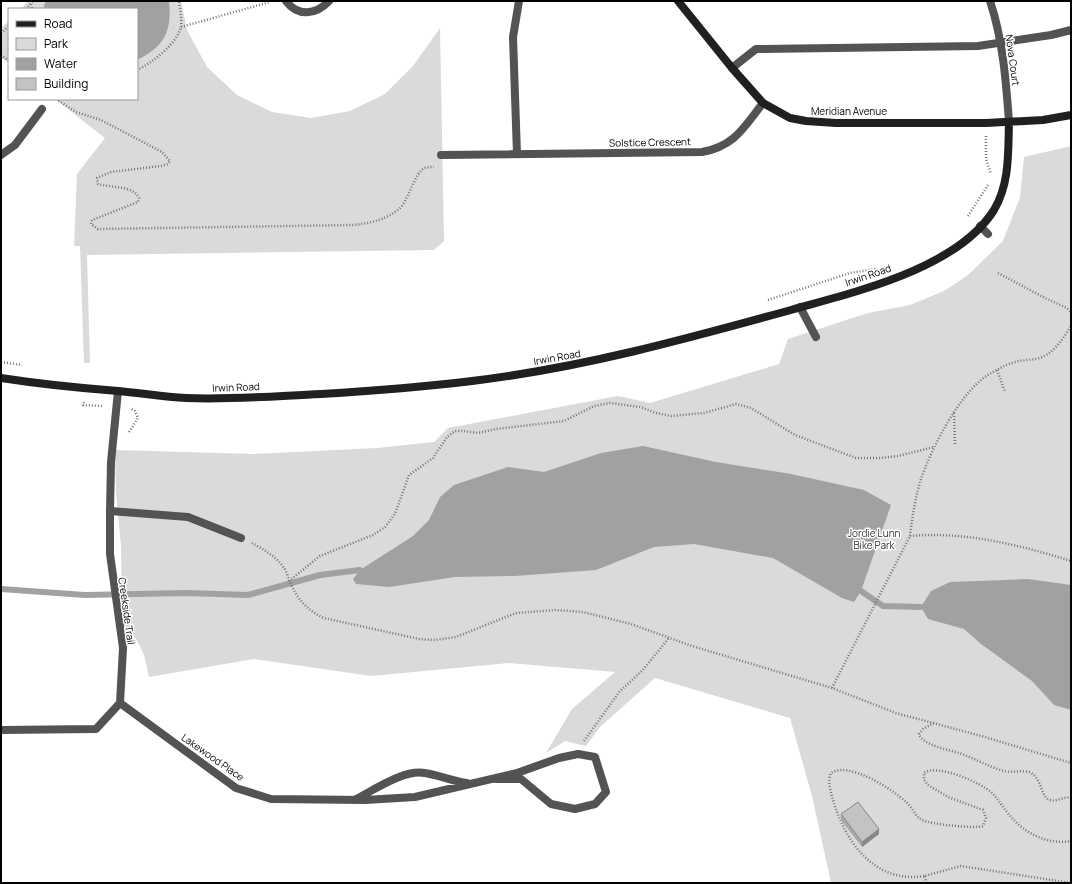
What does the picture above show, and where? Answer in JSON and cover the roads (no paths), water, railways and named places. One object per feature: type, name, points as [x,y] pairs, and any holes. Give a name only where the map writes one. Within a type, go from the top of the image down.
[{"type":"street","points":[[286,1],[291,7],[301,12],[312,13],[322,8],[329,1]]},
{"type":"street","points":[[516,154],[513,37],[519,1]]},
{"type":"street","name":"Meridian Avenue","points":[[678,1],[732,68],[763,103],[790,118],[806,121],[1009,122],[1071,115]]},
{"type":"street","name":"Nova Court","points":[[990,1],[998,23],[1009,122]]},
{"type":"street","points":[[732,68],[756,49],[978,46],[1051,35],[1071,30]]},
{"type":"street","name":"Solstice Crescent","points":[[441,155],[702,152],[717,150],[736,136],[763,103]]},
{"type":"street","points":[[1,155],[15,145],[42,109]]},
{"type":"street","name":"Irwin Road","points":[[1,378],[49,385],[185,398],[223,398],[397,389],[475,381],[570,365],[662,345],[880,284],[934,260],[959,246],[994,210],[1007,180],[1009,122]]},
{"type":"street","points":[[980,226],[988,234]]},
{"type":"street","points":[[800,307],[816,338]]},
{"type":"street","name":"Creekside Trail","points":[[118,391],[112,448],[110,554],[123,648],[120,703]]},
{"type":"street","points":[[110,511],[188,517],[241,538]]},
{"type":"street","points":[[1,730],[96,729],[120,703]]},
{"type":"street","name":"Lakewood Place","points":[[120,703],[236,788],[271,799],[354,800],[415,797],[517,774],[559,758],[578,754],[595,757],[606,792],[595,804],[575,809],[550,804],[521,779],[496,779]]},
{"type":"street","name":"Lakewood Place","points":[[354,800],[389,782],[412,774],[424,772],[448,780],[472,784]]},
{"type":"water","points":[[46,1],[169,1],[170,12],[168,29],[160,43],[147,55],[138,60],[138,8],[44,8]]},
{"type":"water","points":[[643,446],[716,462],[791,474],[864,490],[891,505],[861,591],[854,602],[842,598],[773,558],[694,544],[654,547],[596,570],[515,576],[455,577],[389,587],[356,584],[353,579],[360,570],[413,536],[429,520],[440,497],[454,485],[508,467],[544,472],[601,453]]},
{"type":"water","points":[[1028,579],[1071,585],[1071,710],[1054,705],[1032,681],[981,644],[964,629],[928,619],[921,607],[931,591],[950,582]]},
{"type":"waterway","points":[[1,589],[85,595],[187,593],[248,595],[320,575],[360,570]]},
{"type":"waterway","points":[[861,591],[883,606],[921,607]]},
{"type":"park label","name":"Jordie Lunn Bike Park","points":[[874,538]]}]
